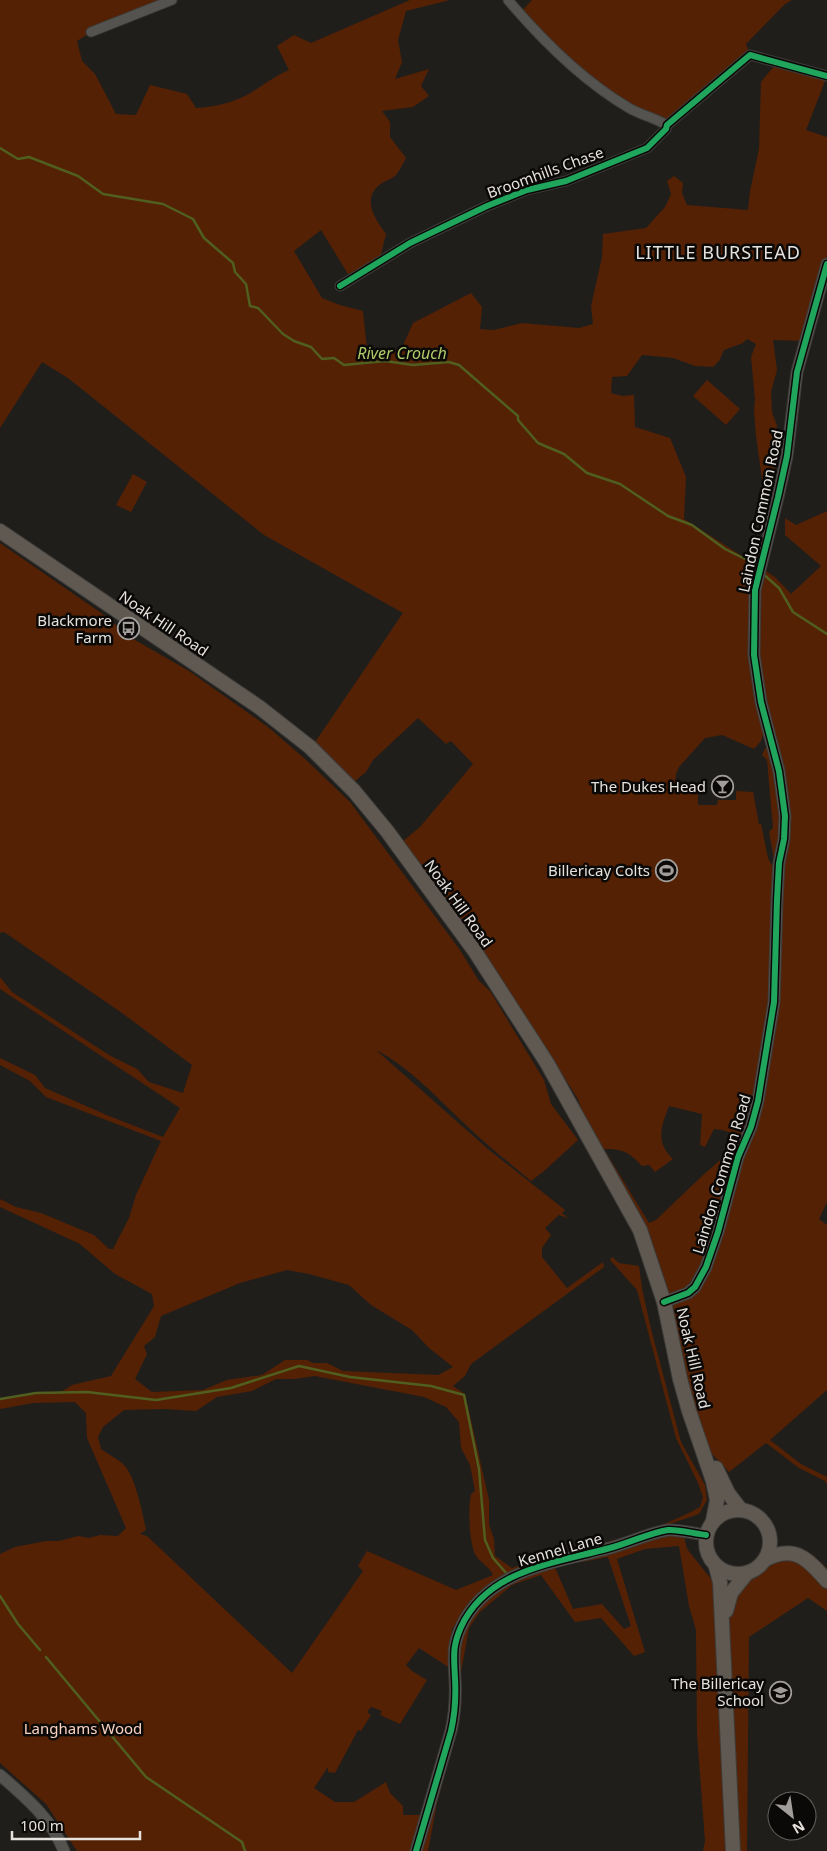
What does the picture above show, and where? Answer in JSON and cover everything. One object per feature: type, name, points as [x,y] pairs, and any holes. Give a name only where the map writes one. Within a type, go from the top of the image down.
[{"type":"main road","name":"Noak Hill Road","points":[[0,531],[285,726],[311,748],[354,791],[386,830],[474,950],[547,1063],[640,1230],[664,1302],[680,1379],[689,1411],[713,1480],[717,1500],[713,1521]]},
{"type":"main road","name":"Noak Hill Road","points":[[701,1442],[728,1493],[741,1510]]},
{"type":"main road","points":[[722,1626],[730,1593],[747,1573],[758,1567],[766,1558],[770,1545],[770,1538],[765,1524],[754,1514],[741,1510],[726,1512],[713,1521],[706,1535],[705,1545],[707,1554],[716,1567],[720,1582],[722,1626],[734,1851]]},
{"type":"main road","points":[[766,1558],[777,1554],[791,1553],[805,1560],[827,1581]]},
{"type":"main road","points":[[716,1567],[731,1574],[747,1573]]},
{"type":"street","points":[[91,32],[172,0]]},
{"type":"street","points":[[508,0],[521,16],[585,77],[627,107],[643,116],[659,120],[667,125]]},
{"type":"street","name":"Broomhills Chase","points":[[340,286],[410,243],[486,206],[527,190],[566,181],[647,148],[666,129],[667,125],[750,55],[827,76]]},
{"type":"street","name":"Laindon Common Road","points":[[664,1302],[688,1293],[695,1287],[706,1267],[718,1232],[738,1158],[751,1127],[758,1101],[774,1002],[779,863],[784,839],[785,816],[779,771],[761,702],[754,655],[755,590],[787,456],[797,372],[827,264]]},
{"type":"street","name":"Kennel Lane","points":[[416,1851],[452,1731],[455,1679],[452,1657],[462,1625],[479,1601],[493,1588],[520,1572],[629,1543],[669,1530],[706,1535]]},
{"type":"street","points":[[0,1776],[25,1797],[52,1826],[64,1851]]},
{"type":"green space","points":[[0,0],[172,0],[91,32],[77,41],[82,61],[95,74],[116,114],[136,115],[150,85],[187,94],[196,108],[225,103],[246,96],[289,70],[277,46],[294,35],[311,43],[410,0],[450,0],[406,11],[398,40],[402,62],[395,79],[429,69],[421,86],[429,96],[413,107],[382,111],[390,122],[390,137],[406,158],[396,175],[382,183],[375,189],[372,195],[371,202],[374,215],[386,234],[379,262],[348,274],[321,230],[294,251],[322,298],[363,311],[367,349],[400,352],[413,323],[471,293],[482,307],[480,329],[494,330],[522,323],[579,328],[593,324],[591,306],[602,257],[603,234],[646,228],[665,207],[671,194],[667,181],[674,176],[683,183],[682,193],[687,205],[748,210],[759,149],[761,82],[779,60],[827,76],[806,130],[827,137],[827,263],[805,341],[773,340],[777,370],[771,392],[772,412],[777,426],[774,454],[775,476],[762,479],[756,436],[751,357],[756,344],[747,339],[743,343],[724,350],[719,361],[713,367],[695,366],[673,358],[642,355],[627,376],[612,377],[611,393],[622,396],[634,395],[635,427],[670,438],[686,477],[684,519],[775,577],[791,594],[821,566],[785,535],[785,518],[796,525],[827,511],[827,1202],[819,1219],[827,1225],[827,1390],[770,1440],[801,1464],[827,1477],[827,1484],[825,1481],[799,1468],[766,1443],[729,1472],[701,1442],[664,1302],[586,1123],[578,1099],[489,960],[403,841],[420,827],[473,764],[451,741],[446,744],[418,718],[373,760],[366,772],[349,786],[311,748],[403,613],[264,535],[68,378],[42,362],[0,428]],"holes":[[[766,725],[770,738],[762,755],[767,760],[773,828],[769,832],[774,869],[768,858],[753,792],[736,791],[736,800],[718,800],[717,805],[698,805],[698,792],[675,785],[679,767],[705,738],[722,735],[754,749],[761,741]],[[669,1106],[702,1114],[700,1145],[705,1147],[714,1129],[729,1132],[741,1142],[656,1220],[649,1223],[604,1149],[625,1152],[642,1166],[649,1165],[655,1172],[673,1159],[664,1147],[661,1134]]]},
{"type":"green space","points":[[532,0],[792,0],[785,4],[746,44],[750,55],[667,125],[627,107],[517,16]]},
{"type":"green space","points":[[707,380],[740,409],[726,425],[693,396]]},
{"type":"green space","points":[[133,474],[147,482],[131,512],[116,505]]},
{"type":"green space","name":"Langhams Wood","points":[[0,543],[104,615],[128,636],[189,671],[268,727],[350,802],[460,950],[479,981],[490,991],[544,1080],[551,1104],[578,1140],[531,1181],[482,1140],[413,1075],[376,1050],[488,1149],[565,1210],[562,1213],[568,1218],[559,1215],[545,1228],[551,1235],[542,1248],[542,1257],[567,1288],[603,1262],[604,1267],[471,1364],[465,1376],[453,1386],[465,1394],[489,1500],[489,1525],[494,1539],[495,1556],[512,1568],[535,1560],[631,1535],[678,1518],[700,1507],[703,1497],[676,1438],[637,1290],[610,1260],[612,1257],[619,1263],[639,1266],[650,1325],[681,1442],[705,1485],[707,1500],[699,1514],[613,1543],[527,1566],[510,1573],[471,1601],[452,1629],[453,1670],[419,1648],[406,1665],[427,1680],[400,1724],[380,1715],[382,1711],[371,1707],[367,1712],[371,1715],[361,1731],[358,1730],[335,1773],[328,1772],[328,1767],[314,1788],[335,1802],[354,1802],[386,1782],[390,1793],[403,1806],[403,1815],[421,1815],[433,1793],[452,1728],[457,1654],[461,1633],[471,1611],[479,1601],[488,1592],[509,1578],[553,1563],[573,1609],[602,1604],[624,1629],[631,1626],[608,1557],[582,1562],[581,1556],[650,1534],[667,1531],[683,1532],[687,1549],[720,1590],[722,1624],[731,1593],[747,1573],[758,1567],[766,1559],[786,1552],[798,1555],[810,1564],[812,1554],[827,1568],[827,1581],[811,1565],[810,1571],[827,1586],[827,1611],[808,1598],[749,1637],[747,1851],[737,1851],[734,1747],[729,1677],[729,1624],[722,1627],[734,1851],[703,1851],[705,1841],[697,1734],[696,1630],[689,1606],[679,1546],[645,1549],[617,1559],[645,1652],[634,1656],[601,1618],[575,1622],[541,1575],[512,1585],[480,1612],[469,1628],[460,1678],[460,1716],[437,1803],[428,1851],[77,1851],[46,1804],[0,1763],[0,1554],[15,1547],[46,1541],[59,1541],[78,1536],[89,1538],[100,1535],[118,1536],[126,1528],[87,1438],[86,1413],[75,1402],[33,1403],[0,1409],[0,1399],[36,1393],[61,1392],[72,1385],[111,1376],[154,1306],[152,1294],[115,1274],[80,1244],[0,1207],[0,1199],[16,1207],[41,1213],[94,1235],[109,1249],[113,1249],[129,1218],[136,1195],[161,1141],[46,1097],[30,1081],[0,1065],[0,1058],[35,1075],[45,1088],[163,1137],[180,1108],[0,989],[0,977],[12,992],[109,1055],[137,1069],[149,1082],[183,1093],[192,1065],[122,1013],[4,932],[0,933]],"holes":[[[287,1270],[349,1285],[371,1305],[412,1330],[429,1348],[453,1367],[438,1375],[343,1371],[327,1363],[313,1363],[307,1360],[285,1360],[262,1375],[227,1380],[203,1390],[152,1392],[135,1379],[147,1354],[144,1346],[155,1337],[161,1316],[240,1283]],[[315,1376],[424,1397],[446,1407],[459,1422],[461,1448],[470,1465],[475,1491],[471,1494],[470,1507],[470,1533],[473,1548],[477,1557],[493,1575],[456,1590],[367,1551],[358,1566],[363,1571],[292,1673],[147,1536],[140,1534],[146,1530],[132,1478],[124,1465],[101,1449],[98,1437],[103,1427],[124,1410],[165,1409],[196,1411],[217,1397],[252,1391],[276,1379]]]},
{"type":"waterway","name":"River Crouch","points":[[0,148],[18,159],[29,157],[78,176],[103,194],[163,204],[193,219],[204,238],[233,263],[235,272],[246,284],[250,306],[258,308],[283,334],[294,341],[311,347],[322,359],[334,358],[344,365],[385,361],[413,365],[449,362],[459,365],[518,416],[518,420],[538,443],[564,454],[587,473],[620,484],[668,516],[692,525],[725,549],[747,560],[756,568]]},
{"type":"waterway","name":"River Crouch","points":[[762,573],[779,588],[793,612],[827,634]]},
{"type":"waterway","points":[[0,1399],[36,1393],[87,1392],[156,1400],[231,1388],[299,1366],[350,1377],[431,1386],[464,1395],[479,1469],[485,1540],[493,1558],[507,1574]]},
{"type":"waterway","points":[[0,1596],[18,1624],[40,1650]]},
{"type":"waterway","points":[[46,1657],[146,1777],[242,1842],[245,1851]]},
{"type":"cycle path","points":[[340,286],[410,243],[487,206],[527,190],[566,181],[647,148],[666,129],[667,125],[750,55],[827,76]]},
{"type":"cycle path","points":[[664,1302],[688,1293],[695,1287],[706,1267],[718,1232],[738,1157],[751,1127],[758,1101],[774,1002],[779,863],[784,839],[785,816],[779,771],[761,702],[754,655],[755,590],[787,456],[797,372],[827,264]]},
{"type":"cycle path","points":[[416,1851],[451,1731],[455,1698],[454,1658],[456,1640],[461,1627],[473,1608],[488,1592],[506,1580],[546,1564],[610,1548],[668,1530],[706,1535]]},
{"type":"place","name":"Blackmore Farm","points":[[128,629]]},
{"type":"place","name":"The Dukes Head","points":[[722,786]]},
{"type":"place","name":"Billericay Colts","points":[[666,870]]},
{"type":"place","name":"The Billericay School","points":[[780,1692]]},
{"type":"district","name":"LITTLE BURSTEAD","points":[[718,252]]}]
